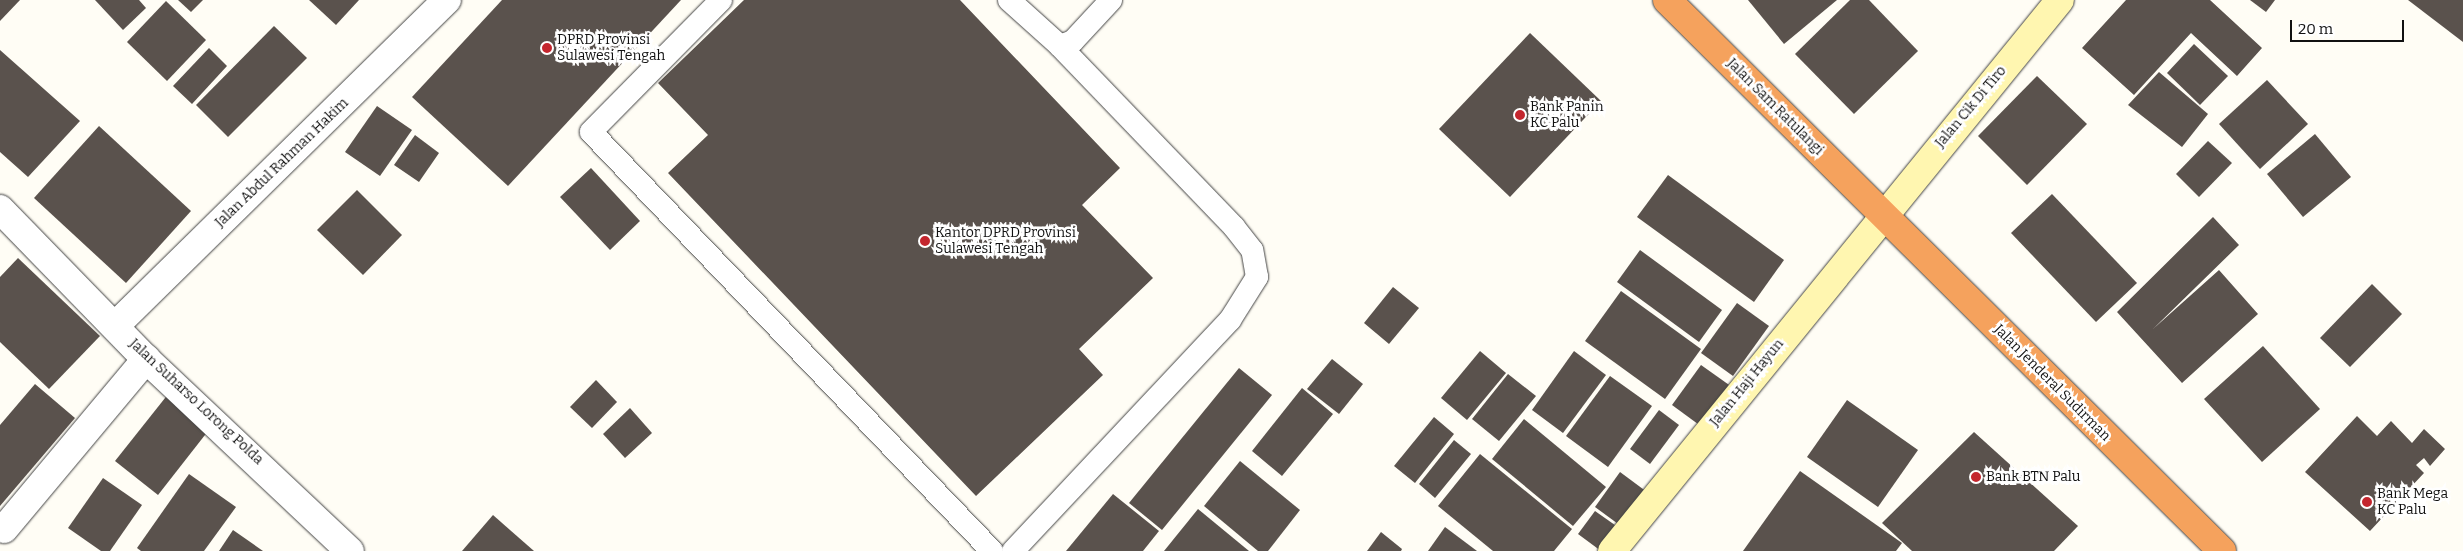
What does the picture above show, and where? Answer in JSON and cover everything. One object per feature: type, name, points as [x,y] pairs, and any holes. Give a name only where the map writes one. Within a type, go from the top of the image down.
[{"type":"highway","name":"Jalan Sam Ratulangi","points":[[1667,0],[1882,215]]},
{"type":"highway","name":"Jalan Jenderal Sudirman","points":[[1882,215],[2222,551]]},
{"type":"street","name":"Jalan Abdul Rahman Hakim","points":[[116,325],[447,0]]},
{"type":"street","name":"Jalan Cik Di Tiro","points":[[1882,215],[2060,0]]},
{"type":"street","name":"Jalan Suharso Lorong Polda","points":[[0,209],[116,325],[146,359],[350,551]]},
{"type":"street","name":"Jalan Haji Hayun","points":[[1612,551],[1882,215]]},
{"type":"street","points":[[4,529],[146,359]]},
{"type":"lane","points":[[720,0],[591,132],[992,551]]},
{"type":"lane","points":[[1009,0],[1060,46],[1234,227],[1252,250],[1257,277],[1230,320],[1013,551]]},
{"type":"lane","points":[[1060,46],[1074,41],[1111,0]]},
{"type":"building","points":[[0,0],[20,0],[0,21]]},
{"type":"building","points":[[95,0],[139,0],[146,8],[123,30]]},
{"type":"building","points":[[178,0],[203,0],[191,12]]},
{"type":"building","points":[[309,0],[359,0],[336,25]]},
{"type":"building","name":"DPRD Provinsi Sulawesi Tengah","points":[[502,0],[681,0],[508,186],[412,97]]},
{"type":"building","name":"Kantor DPRD Provinsi Sulawesi Tengah","points":[[744,0],[960,0],[1120,168],[1082,205],[1153,278],[1079,349],[1103,375],[976,496],[668,173],[708,135],[658,83]]},
{"type":"building","points":[[1748,0],[1837,0],[1784,44]]},
{"type":"building","points":[[1850,0],[1869,0],[1918,51],[1854,114],[1795,54]]},
{"type":"building","points":[[2126,0],[2210,0],[2262,48],[2237,76],[2191,33],[2134,95],[2082,48]]},
{"type":"building","points":[[2250,0],[2275,0],[2266,12]]},
{"type":"building","points":[[2408,0],[2463,0],[2463,42]]},
{"type":"building","points":[[166,1],[206,40],[167,81],[127,42]]},
{"type":"building","points":[[274,26],[307,58],[228,137],[196,105]]},
{"type":"building","name":"Bank Panin KC Palu","points":[[1530,33],[1601,101],[1510,197],[1439,129]]},
{"type":"building","points":[[2194,44],[2228,76],[2200,105],[2167,73]]},
{"type":"building","points":[[209,48],[227,66],[192,104],[173,86]]},
{"type":"building","points":[[0,50],[80,121],[28,177],[0,152]]},
{"type":"building","points":[[2159,72],[2208,114],[2182,147],[2128,105]]},
{"type":"building","points":[[2037,76],[2087,124],[2027,185],[1978,136]]},
{"type":"building","points":[[2267,80],[2308,124],[2260,169],[2219,124]]},
{"type":"building","points":[[377,106],[412,130],[380,176],[345,152]]},
{"type":"building","points":[[99,126],[191,211],[126,283],[34,198]]},
{"type":"building","points":[[2315,134],[2351,177],[2303,217],[2267,174]]},
{"type":"building","points":[[415,135],[439,153],[419,182],[394,165]]},
{"type":"building","points":[[2208,141],[2232,163],[2199,197],[2176,174]]},
{"type":"building","points":[[591,168],[640,221],[610,250],[560,197]]},
{"type":"building","points":[[1668,175],[1784,260],[1754,302],[1637,217]]},
{"type":"building","points":[[357,190],[402,235],[363,275],[317,230]]},
{"type":"building","points":[[2052,194],[2137,283],[2096,322],[2011,233]]},
{"type":"building","points":[[2213,217],[2239,245],[2153,329],[2219,270],[2258,314],[2182,383],[2117,312]]},
{"type":"building","points":[[1640,250],[1722,310],[1699,342],[1617,282]]},
{"type":"building","points":[[18,258],[100,336],[49,389],[0,342],[0,277]]},
{"type":"building","points":[[2372,284],[2402,314],[2350,367],[2320,338]]},
{"type":"building","points":[[1393,287],[1419,308],[1389,344],[1364,323]]},
{"type":"building","points":[[1621,291],[1701,349],[1665,399],[1585,341]]},
{"type":"building","points":[[1737,303],[1769,326],[1733,376],[1701,353]]},
{"type":"building","points":[[2263,346],[2320,409],[2262,462],[2204,399]]},
{"type":"building","points":[[1480,351],[1506,373],[1467,420],[1441,398]]},
{"type":"building","points":[[1574,351],[1606,375],[1563,433],[1532,410]]},
{"type":"building","points":[[1332,359],[1363,384],[1339,414],[1307,389]]},
{"type":"building","points":[[1701,365],[1732,387],[1702,427],[1672,405]]},
{"type":"building","points":[[1239,368],[1272,395],[1162,530],[1129,503]]},
{"type":"building","points":[[1508,374],[1536,396],[1499,441],[1472,419]]},
{"type":"building","points":[[1610,376],[1652,406],[1608,467],[1566,436]]},
{"type":"building","points":[[596,380],[617,402],[592,428],[570,407]]},
{"type":"building","points":[[35,384],[75,418],[0,506],[0,425]]},
{"type":"building","points":[[1302,388],[1333,414],[1282,476],[1252,451]]},
{"type":"building","points":[[169,393],[212,426],[158,495],[115,461]]},
{"type":"building","points":[[1847,400],[1918,450],[1878,507],[1807,457]]},
{"type":"building","points":[[630,408],[652,433],[625,458],[603,434]]},
{"type":"building","points":[[1659,410],[1679,425],[1650,464],[1630,449]]},
{"type":"building","name":"Bank Mega KC Palu","points":[[2357,416],[2377,436],[2391,421],[2412,443],[2424,429],[2445,449],[2430,466],[2424,458],[2416,465],[2424,473],[2370,531],[2305,472]]},
{"type":"building","points":[[1434,417],[1454,434],[1415,483],[1394,466]]},
{"type":"building","points":[[1524,419],[1606,487],[1573,526],[1492,459]]},
{"type":"building","name":"Bank BTN Palu","points":[[1974,432],[2078,526],[2054,551],[1912,551],[1882,523]]},
{"type":"building","points":[[1454,440],[1471,454],[1435,498],[1419,484]]},
{"type":"building","points":[[1480,454],[1572,529],[1554,551],[1493,551],[1438,506]]},
{"type":"building","points":[[1240,461],[1300,510],[1268,551],[1258,551],[1204,506]]},
{"type":"building","points":[[1800,471],[1902,543],[1896,551],[1743,551]]},
{"type":"building","points":[[1620,472],[1651,495],[1625,529],[1595,507]]},
{"type":"building","points":[[189,474],[236,507],[204,551],[141,551],[137,548]]},
{"type":"building","points":[[103,478],[142,505],[110,551],[101,551],[68,528]]},
{"type":"building","points":[[1113,494],[1159,531],[1143,551],[1066,551]]},
{"type":"building","points":[[1198,509],[1249,551],[1164,551]]},
{"type":"building","points":[[1595,511],[1622,530],[1601,551],[1578,534]]},
{"type":"building","points":[[493,515],[534,551],[462,551]]},
{"type":"building","points":[[1445,527],[1477,551],[1428,551]]},
{"type":"building","points":[[233,530],[263,551],[219,551]]},
{"type":"building","points":[[1381,532],[1402,549],[1401,551],[1367,551]]},
{"type":"place","name":"DPRD Provinsi Sulawesi Tengah","points":[[547,48]]},
{"type":"place","name":"Bank Panin KC Palu","points":[[1520,115]]},
{"type":"place","name":"Kantor DPRD Provinsi Sulawesi Tengah","points":[[925,241]]},
{"type":"place","name":"Bank BTN Palu","points":[[1976,477]]},
{"type":"place","name":"Bank Mega KC Palu","points":[[2367,502]]}]
